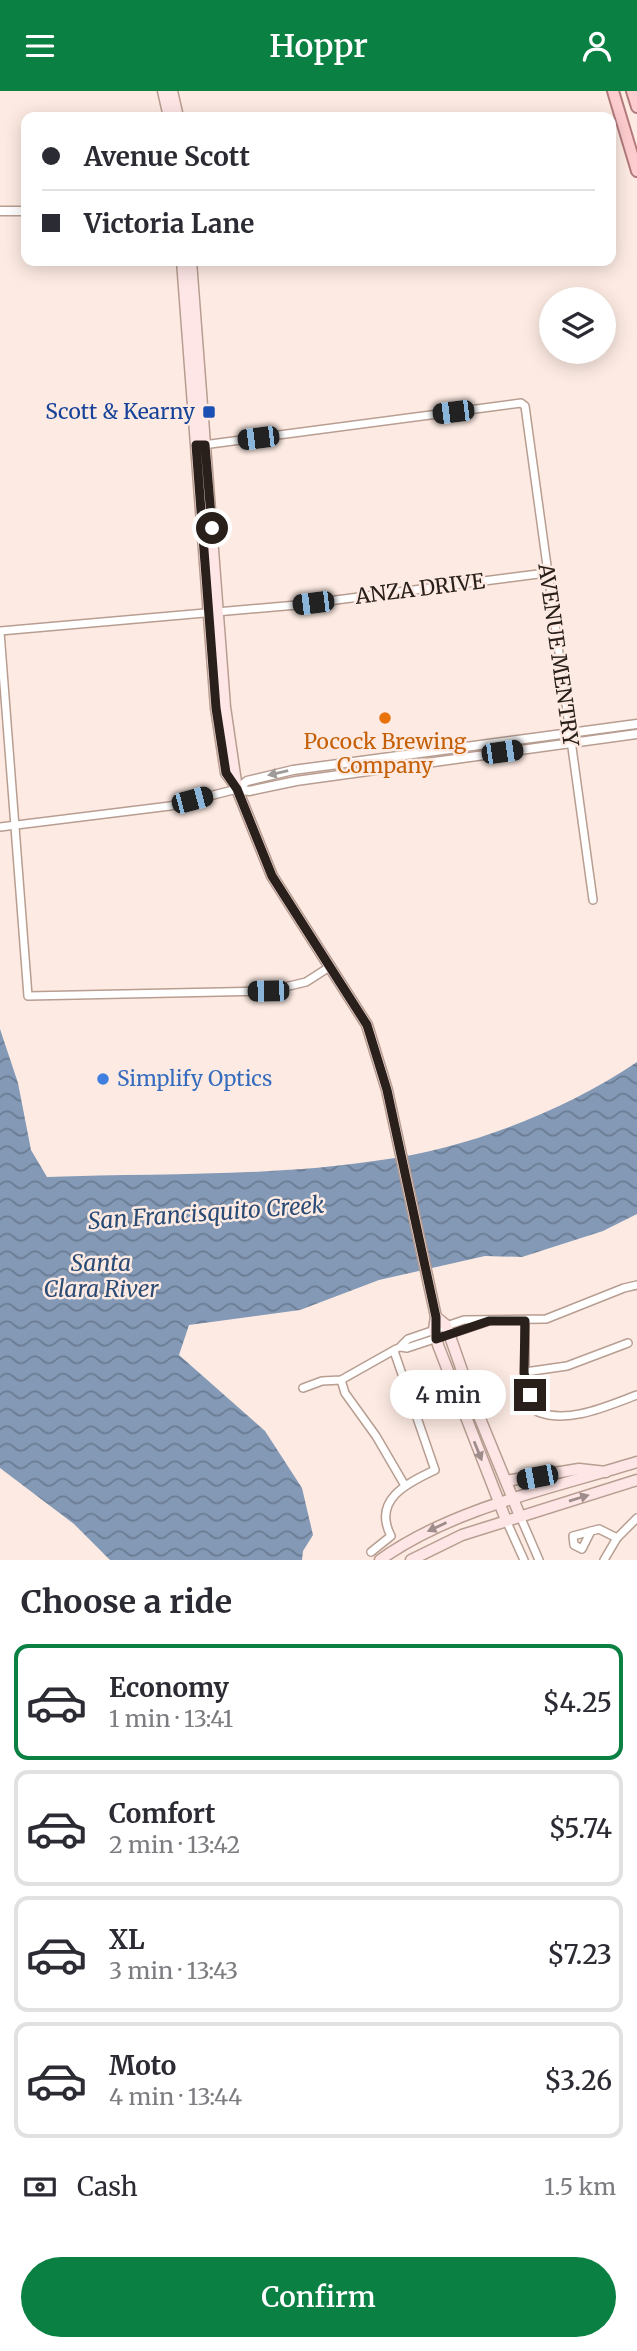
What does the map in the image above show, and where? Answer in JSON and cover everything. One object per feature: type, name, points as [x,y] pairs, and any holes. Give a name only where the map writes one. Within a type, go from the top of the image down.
[{"type":"main road","points":[[163,91],[168,112]]},
{"type":"main road","points":[[172,91],[177,112]]},
{"type":"main road","points":[[613,91],[637,171]]},
{"type":"main road","points":[[632,91],[637,107]]},
{"type":"main road","points":[[182,266],[213,613],[219,739],[226,773],[237,789],[272,876],[367,1025],[387,1090],[436,1317],[435,1334],[506,1520]]},
{"type":"main road","points":[[191,266],[200,445]]},
{"type":"main road","points":[[436,1317],[448,1330],[520,1515]]},
{"type":"main road","points":[[380,1560],[446,1523],[637,1462]]},
{"type":"main road","points":[[506,1481],[579,1469],[606,1472]]},
{"type":"main road","points":[[411,1560],[462,1535],[637,1480]]},
{"type":"street","points":[[0,211],[21,211]]},
{"type":"street","name":"AVENUE MENTRY","points":[[200,445],[521,403],[528,409],[546,573],[593,900]]},
{"type":"street","name":"ANZA DRIVE","points":[[0,632],[213,613],[546,573]]},
{"type":"street","points":[[0,632],[28,996],[33,998],[268,991],[306,982],[331,966]]},
{"type":"street","points":[[0,827],[170,806],[237,789],[249,791],[296,781],[570,738],[637,724]]},
{"type":"street","points":[[570,738],[637,734]]},
{"type":"street","points":[[303,1388],[322,1381],[341,1380],[397,1349],[404,1341],[489,1321],[546,1319],[637,1285]]},
{"type":"street","points":[[525,1321],[524,1373],[538,1412],[549,1417],[596,1410],[637,1395]]},
{"type":"street","points":[[524,1373],[567,1366],[628,1343]]},
{"type":"street","points":[[371,1552],[391,1536],[384,1522],[385,1515],[404,1484],[435,1470],[397,1349]]},
{"type":"street","points":[[341,1380],[345,1393],[376,1436],[404,1484]]},
{"type":"street","points":[[520,1515],[539,1560]]},
{"type":"street","points":[[604,1560],[617,1538],[637,1518]]},
{"type":"street","points":[[506,1520],[524,1560]]},
{"type":"street","points":[[591,1531],[605,1530],[617,1538]]},
{"type":"water","name":"Santa Clara River","points":[[0,1029],[18,1083],[31,1150],[47,1177],[298,1169],[414,1154],[448,1147],[515,1125],[579,1096],[637,1062],[637,1214],[603,1231],[522,1257],[485,1256],[379,1280],[300,1310],[189,1325],[179,1355],[265,1431],[302,1488],[313,1535],[303,1551],[302,1560],[110,1560],[74,1524],[0,1468]]},
{"type":"place","name":"Scott & Kearny","points":[[209,412]]},
{"type":"place","name":"Pocock Brewing Company","points":[[385,718]]},
{"type":"place","name":"Simplify Optics","points":[[103,1079]]},
{"type":"route","points":[[212,528],[205,445],[196,445],[216,708],[226,773],[237,789],[250,827],[272,876],[367,1025],[387,1090],[436,1317],[436,1339],[489,1321],[525,1321],[524,1373],[530,1395]]},
{"type":"water label","name":"San Francisquito Creek","points":[[206,1213]]}]
